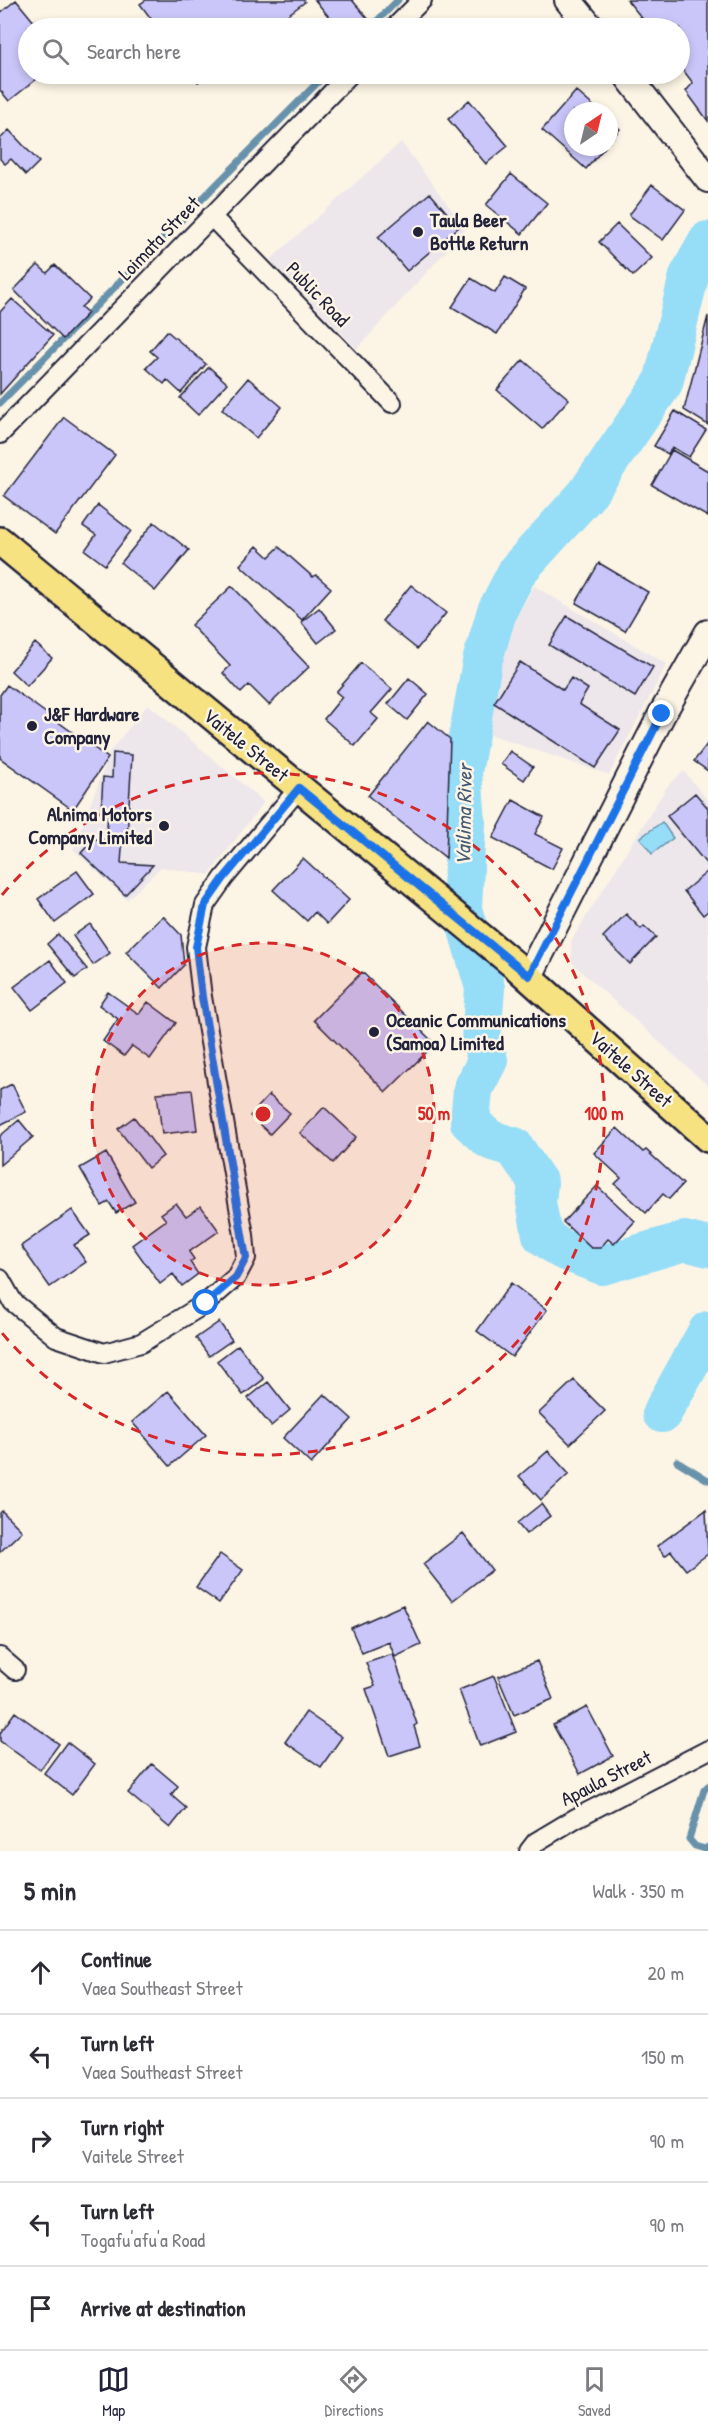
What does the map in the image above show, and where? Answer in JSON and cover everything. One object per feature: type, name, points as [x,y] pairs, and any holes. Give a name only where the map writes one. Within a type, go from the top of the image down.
[{"type":"main road","points":[[568,0],[583,18]]},
{"type":"main road","points":[[634,84],[708,178]]},
{"type":"main road","name":"Vaitele Street","points":[[0,541],[523,972],[708,1138]]},
{"type":"main road","points":[[523,972],[708,633]]},
{"type":"street","points":[[404,18],[422,0]]},
{"type":"street","name":"Loimata Street","points":[[0,434],[340,84]]},
{"type":"street","name":"Public Road","points":[[211,216],[392,403]]},
{"type":"street","points":[[0,1279],[13,1302],[56,1337],[104,1353],[141,1343],[206,1303],[236,1277],[246,1258],[244,1235],[202,997],[196,947],[205,905],[224,878],[299,788]]},
{"type":"street","points":[[0,1657],[15,1670]]},
{"type":"street","name":"Apaula Street","points":[[529,1851],[536,1842],[576,1818],[708,1750]]},
{"type":"shaded area","points":[[401,142],[466,229],[357,349],[270,260]]},
{"type":"shaded area","points":[[534,586],[667,664],[609,775],[482,732],[489,665]]},
{"type":"shaded area","name":"Alnima Motors Company Limited","points":[[148,704],[264,802],[209,875],[161,867],[127,900],[73,849],[111,750]]},
{"type":"shaded area","points":[[684,771],[708,801],[708,1086],[572,963],[571,941],[668,785]]},
{"type":"water","points":[[662,822],[673,838],[652,854],[640,838]]},
{"type":"building","points":[[16,0],[31,18],[18,18],[18,84],[30,84],[9,101],[0,90],[0,13]]},
{"type":"building","points":[[146,0],[303,0],[305,2],[283,18],[150,18],[140,4]]},
{"type":"building","points":[[315,0],[352,0],[367,18],[330,18]]},
{"type":"building","points":[[627,0],[708,0],[708,121],[686,91],[693,83],[690,79],[690,18],[642,18]]},
{"type":"building","points":[[576,91],[589,102],[566,102]]},
{"type":"building","points":[[469,100],[508,146],[486,164],[448,119]]},
{"type":"building","points":[[564,105],[564,150],[542,130]]},
{"type":"building","points":[[9,130],[39,162],[26,175],[11,159],[5,164],[0,159],[0,139]]},
{"type":"building","points":[[571,156],[597,156],[586,169]]},
{"type":"building","points":[[511,174],[547,203],[522,234],[486,205]]},
{"type":"building","points":[[652,185],[685,210],[663,240],[629,215]]},
{"type":"building","name":"Taula Beer Bottle Return","points":[[430,193],[459,227],[407,271],[378,237]]},
{"type":"building","points":[[617,224],[652,258],[633,276],[599,242]]},
{"type":"building","points":[[38,265],[47,273],[55,265],[90,299],[81,307],[88,313],[63,339],[14,290]]},
{"type":"building","points":[[505,277],[525,289],[497,334],[452,307],[471,278],[495,293]]},
{"type":"building","points":[[12,299],[53,335],[0,394],[0,312]]},
{"type":"building","points":[[708,316],[708,425],[684,410]]},
{"type":"building","points":[[167,331],[206,364],[181,393],[167,380],[164,384],[146,368],[157,357],[150,351]]},
{"type":"building","points":[[523,360],[569,399],[542,429],[497,390]]},
{"type":"building","points":[[209,367],[227,383],[198,415],[180,398]]},
{"type":"building","points":[[248,378],[282,407],[256,438],[222,409]]},
{"type":"building","points":[[675,411],[706,430],[689,457],[672,447],[668,454],[654,446]]},
{"type":"building","points":[[64,417],[115,455],[55,534],[4,496]]},
{"type":"building","points":[[672,450],[708,471],[708,517],[652,485]]},
{"type":"building","points":[[98,505],[131,531],[105,565],[85,550],[96,535],[83,526]]},
{"type":"building","points":[[154,522],[189,550],[155,591],[121,563]]},
{"type":"building","points":[[257,546],[269,557],[279,547],[313,577],[316,575],[331,588],[302,620],[240,565]]},
{"type":"building","points":[[599,563],[648,592],[625,631],[576,603]]},
{"type":"building","points":[[411,585],[446,613],[417,649],[382,621]]},
{"type":"building","points":[[232,586],[309,667],[269,705],[249,685],[241,693],[223,673],[230,666],[191,625]]},
{"type":"building","points":[[319,608],[336,629],[318,643],[301,622]]},
{"type":"building","points":[[567,616],[653,667],[635,697],[549,645]]},
{"type":"building","points":[[35,643],[52,658],[27,686],[11,671]]},
{"type":"building","points":[[520,662],[563,690],[571,678],[588,689],[579,704],[620,730],[595,768],[494,703]]},
{"type":"building","points":[[361,663],[392,689],[371,713],[378,719],[355,746],[324,719],[342,697],[336,692]]},
{"type":"building","points":[[409,678],[428,694],[407,720],[388,704]]},
{"type":"building","name":"J&F Hardware Company","points":[[7,685],[108,758],[73,810],[0,758],[0,695]]},
{"type":"building","points":[[428,721],[450,739],[446,858],[368,796]]},
{"type":"building","points":[[708,743],[708,771],[694,761]]},
{"type":"building","points":[[510,751],[533,767],[524,780],[501,764]]},
{"type":"building","points":[[113,753],[132,755],[127,837],[123,836],[121,863],[153,865],[125,895],[81,853],[94,839],[106,840],[108,812],[101,812],[103,777],[112,778]]},
{"type":"building","points":[[695,793],[708,808],[708,866],[667,816]]},
{"type":"building","points":[[513,800],[544,817],[535,834],[563,848],[552,869],[493,838]]},
{"type":"building","points":[[303,858],[349,900],[327,924],[315,912],[307,921],[273,890]]},
{"type":"building","points":[[77,871],[94,894],[55,923],[38,899]]},
{"type":"building","points":[[708,871],[708,911],[703,915],[684,891]]},
{"type":"building","points":[[626,914],[641,929],[644,926],[656,937],[630,964],[603,937]]},
{"type":"building","points":[[163,916],[181,935],[184,965],[162,988],[126,952]]},
{"type":"building","points":[[90,924],[110,953],[93,965],[73,936]]},
{"type":"building","points":[[58,934],[87,969],[75,978],[47,944]]},
{"type":"building","points":[[50,960],[67,983],[32,1010],[14,987]]},
{"type":"building","name":"Oceanic Communications (Samoa) Limited","points":[[362,972],[435,1044],[386,1092],[314,1020]]},
{"type":"building","points":[[108,992],[139,1014],[148,1002],[176,1023],[150,1059],[132,1046],[124,1056],[103,1041],[118,1019],[99,1005]]},
{"type":"building","points":[[12,1084],[26,1112],[0,1125],[0,1090]]},
{"type":"building","points":[[192,1090],[197,1130],[162,1134],[157,1093]]},
{"type":"building","points":[[269,1095],[290,1113],[270,1134],[250,1116]]},
{"type":"building","points":[[324,1107],[356,1137],[333,1163],[300,1133]]},
{"type":"building","points":[[134,1117],[163,1156],[148,1168],[118,1129]]},
{"type":"building","points":[[19,1120],[33,1137],[0,1165],[0,1136]]},
{"type":"building","points":[[617,1128],[643,1152],[646,1150],[683,1184],[669,1199],[663,1194],[646,1213],[615,1184],[621,1178],[594,1153]]},
{"type":"building","points":[[106,1153],[135,1202],[116,1213],[109,1202],[102,1206],[80,1168]]},
{"type":"building","points":[[597,1186],[635,1221],[614,1244],[608,1239],[600,1248],[591,1248],[563,1222]]},
{"type":"building","points":[[176,1203],[186,1216],[201,1206],[219,1231],[189,1252],[194,1259],[190,1262],[198,1274],[182,1286],[173,1274],[160,1284],[132,1245],[166,1220],[161,1214]]},
{"type":"building","points":[[72,1210],[90,1235],[74,1245],[86,1262],[50,1287],[21,1246]]},
{"type":"building","points":[[511,1283],[547,1310],[512,1357],[477,1331]]},
{"type":"building","points":[[219,1322],[232,1340],[209,1356],[196,1338]]},
{"type":"building","points":[[238,1345],[264,1379],[243,1395],[217,1361]]},
{"type":"building","points":[[574,1380],[605,1411],[570,1444],[539,1413]]},
{"type":"building","points":[[268,1382],[290,1410],[271,1426],[248,1398]]},
{"type":"building","points":[[168,1391],[206,1435],[170,1466],[132,1422]]},
{"type":"building","points":[[324,1394],[352,1419],[311,1464],[283,1438]]},
{"type":"building","points":[[548,1451],[569,1474],[541,1500],[519,1476]]},
{"type":"building","points":[[541,1504],[550,1516],[526,1534],[517,1523]]},
{"type":"building","points":[[706,1510],[708,1554],[686,1570],[671,1551],[665,1556],[657,1546]]},
{"type":"building","points":[[2,1511],[22,1531],[0,1552],[0,1513]]},
{"type":"building","points":[[463,1533],[492,1570],[452,1601],[423,1564]]},
{"type":"building","points":[[220,1554],[243,1570],[219,1603],[196,1587]]},
{"type":"building","points":[[403,1605],[421,1645],[395,1657],[389,1642],[362,1653],[351,1628]]},
{"type":"building","points":[[393,1654],[417,1724],[414,1726],[420,1746],[389,1756],[366,1689],[375,1686],[366,1663]]},
{"type":"building","points":[[537,1661],[553,1699],[514,1715],[498,1677]]},
{"type":"building","points":[[494,1676],[516,1732],[480,1746],[459,1690]]},
{"type":"building","points":[[587,1707],[613,1756],[580,1774],[553,1725]]},
{"type":"building","points":[[15,1712],[59,1744],[40,1770],[0,1741],[0,1733]]},
{"type":"building","points":[[306,1712],[342,1737],[321,1767],[285,1742]]},
{"type":"building","points":[[67,1742],[95,1764],[72,1795],[44,1773]]},
{"type":"building","points":[[152,1764],[178,1786],[171,1795],[186,1808],[170,1828],[128,1793]]},
{"type":"waterway","points":[[380,18],[398,0]]},
{"type":"waterway","points":[[0,403],[316,84]]},
{"type":"waterway","name":"Vailima River","points":[[708,241],[689,276],[663,383],[586,495],[518,570],[497,611],[482,662],[462,772],[466,823],[462,909],[485,988],[481,1040],[488,1060],[473,1089],[470,1122],[490,1140],[514,1147],[538,1183],[536,1202],[542,1235],[561,1249],[602,1265],[685,1241],[708,1247]]},
{"type":"waterway","name":"Vailima River","points":[[662,1413],[708,1331]]},
{"type":"waterway","name":"Vailima River","points":[[677,1461],[708,1480]]},
{"type":"waterway","name":"Vailima River","points":[[708,1786],[704,1790],[689,1839],[695,1846],[705,1849],[708,1847]]},
{"type":"place","name":"Taula Beer Bottle Return","points":[[418,232]]},
{"type":"place","name":"J&F Hardware Company","points":[[32,726]]},
{"type":"place","name":"Alnima Motors Company Limited","points":[[164,826]]},
{"type":"place","name":"Oceanic Communications (Samoa) Limited","points":[[374,1032]]},
{"type":"route","points":[[206,1303],[236,1277],[246,1258],[244,1235],[202,997],[196,947],[205,905],[224,878],[299,788],[529,976],[662,714]]}]
